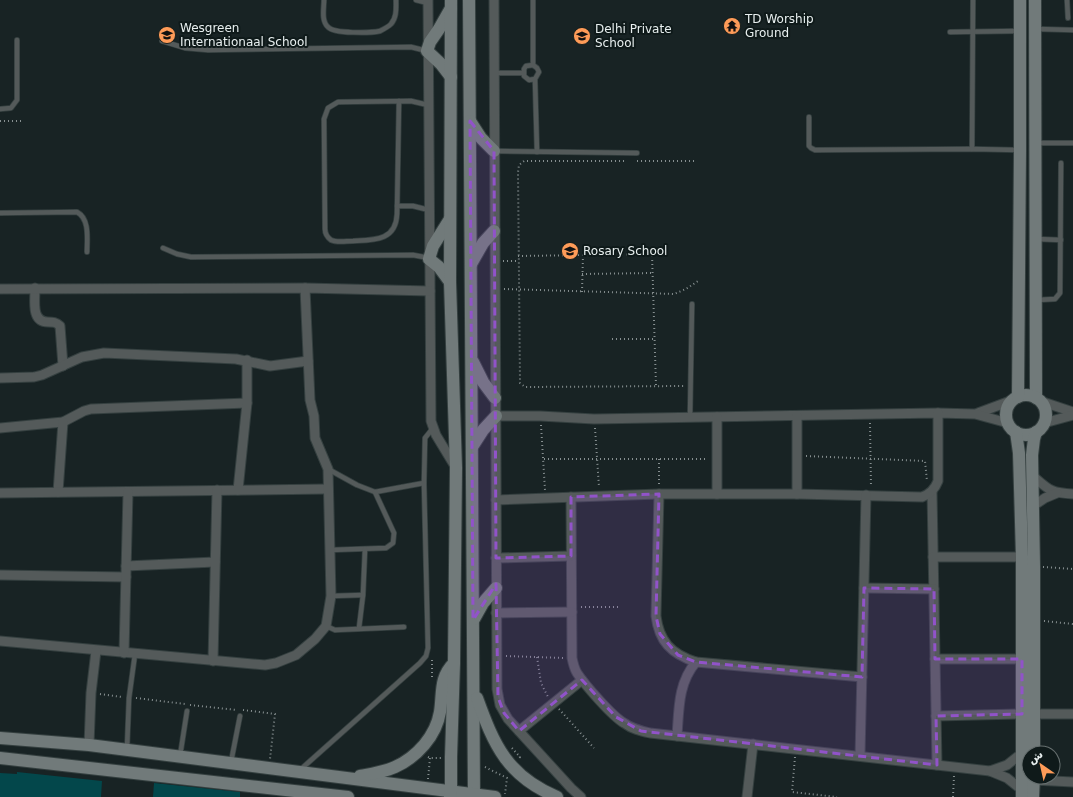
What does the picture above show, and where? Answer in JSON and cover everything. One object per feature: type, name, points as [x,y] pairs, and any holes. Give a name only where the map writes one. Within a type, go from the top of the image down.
[{"type":"street","points":[[469,0],[474,796]]},
{"type":"street","points":[[494,0],[496,656],[498,697],[504,713],[571,788],[581,797]]},
{"type":"street","points":[[1020,0],[1020,150],[1015,399],[1007,411],[1020,453],[1022,659],[1028,714]]},
{"type":"street","points":[[1028,745],[1034,566],[1032,447],[1046,415],[1045,407],[1038,399],[1035,300],[1034,0]]},
{"type":"street","points":[[428,1],[427,51],[431,421],[432,428],[456,468]]},
{"type":"street","points":[[427,51],[430,42],[439,29],[451,4]]},
{"type":"street","points":[[451,4],[450,282],[456,468],[451,794]]},
{"type":"street","points":[[427,51],[441,64],[451,77]]},
{"type":"street","points":[[470,121],[481,138],[494,151]]},
{"type":"street","points":[[429,258],[433,246],[451,217]]},
{"type":"street","points":[[470,265],[483,243],[494,230]]},
{"type":"street","points":[[429,258],[450,282]]},
{"type":"street","points":[[35,288],[35,312],[38,319],[44,322],[56,323],[60,326],[63,366]]},
{"type":"street","points":[[0,289],[305,288],[430,291]]},
{"type":"street","points":[[0,641],[96,651],[265,665],[286,660],[296,655],[315,640],[326,626],[330,596],[328,469],[315,438],[314,416],[310,400],[305,288]]},
{"type":"street","points":[[0,378],[34,377],[49,373],[82,357],[104,353],[247,360],[270,366],[308,360]]},
{"type":"street","points":[[471,358],[483,382],[495,398]]},
{"type":"street","points":[[238,490],[247,403],[247,360]]},
{"type":"street","points":[[974,414],[994,408],[1015,399],[1030,396],[1073,414]]},
{"type":"street","points":[[0,428],[63,422],[84,410],[91,409],[247,403]]},
{"type":"street","points":[[472,447],[483,430],[496,416],[540,416],[594,419],[938,413],[974,414],[1012,427],[1023,434],[1030,434],[1040,427],[1073,414]]},
{"type":"street","points":[[496,500],[659,494],[797,494],[922,497],[930,493],[938,481],[938,413]]},
{"type":"street","points":[[797,416],[797,494]]},
{"type":"street","points":[[717,417],[717,494]]},
{"type":"street","points":[[58,492],[63,422]]},
{"type":"street","points":[[1032,476],[1048,489],[1057,493],[1073,494]]},
{"type":"street","points":[[0,493],[328,489]]},
{"type":"street","points":[[213,661],[217,490]]},
{"type":"street","points":[[124,653],[128,492]]},
{"type":"street","points":[[930,493],[934,589],[937,765]]},
{"type":"street","points":[[1033,506],[1045,498],[1057,493]]},
{"type":"street","points":[[659,494],[656,616],[660,634],[671,649],[678,655],[696,662],[862,677]]},
{"type":"street","points":[[860,756],[864,588],[869,495]]},
{"type":"street","points":[[571,497],[572,658],[577,673],[582,680],[623,723],[641,731],[677,736],[990,771],[1007,778],[1029,791],[1073,782]]},
{"type":"street","points":[[496,558],[571,556]]},
{"type":"street","points":[[933,557],[1022,557]]},
{"type":"street","points":[[126,566],[215,562]]},
{"type":"street","points":[[0,575],[126,577]]},
{"type":"street","points":[[473,620],[483,603],[496,588]]},
{"type":"street","points":[[864,588],[934,589]]},
{"type":"street","points":[[496,613],[572,609]]},
{"type":"street","points":[[89,745],[91,693],[96,651]]},
{"type":"street","points":[[935,659],[1022,659]]},
{"type":"street","points":[[677,736],[681,689],[686,674],[696,662]]},
{"type":"street","points":[[351,778],[394,767],[408,760],[420,750],[437,723],[440,712],[444,678],[454,663]]},
{"type":"street","points":[[519,731],[582,680]]},
{"type":"street","points":[[474,689],[491,735],[504,757],[522,777],[557,797]]},
{"type":"street","points":[[936,716],[1073,714]]},
{"type":"street","points":[[0,738],[127,749],[351,778],[451,794],[495,797]]},
{"type":"street","points":[[747,797],[753,744]]},
{"type":"street","points":[[990,771],[1007,765],[1021,757]]},
{"type":"street","points":[[0,758],[348,797]]},
{"type":"lane","points":[[324,0],[324,20],[327,27],[332,31],[344,32],[375,31],[387,27],[395,17],[396,0]]},
{"type":"lane","points":[[416,0],[428,1]]},
{"type":"lane","points":[[533,0],[533,65],[539,72],[535,79],[537,152]]},
{"type":"lane","points":[[972,149],[973,0]]},
{"type":"lane","points":[[1068,0],[1068,18]]},
{"type":"lane","points":[[1035,29],[1073,30]]},
{"type":"lane","points":[[950,32],[1020,31]]},
{"type":"lane","points":[[0,109],[11,108],[18,100],[17,40]]},
{"type":"lane","points":[[162,41],[185,48],[208,50],[411,47],[427,51]]},
{"type":"lane","points":[[523,72],[526,66],[533,65]]},
{"type":"lane","points":[[494,73],[523,72]]},
{"type":"lane","points":[[523,72],[529,80],[535,79]]},
{"type":"lane","points":[[399,101],[397,219],[393,229],[380,239],[331,240],[326,235],[325,229],[324,127],[326,112],[331,106],[338,102],[375,101],[399,101],[411,101],[428,105]]},
{"type":"lane","points":[[809,117],[809,146],[815,150],[1020,150]]},
{"type":"lane","points":[[1035,143],[1073,143]]},
{"type":"lane","points":[[494,151],[638,153]]},
{"type":"lane","points":[[1035,300],[1053,300],[1059,295],[1060,290],[1061,162]]},
{"type":"lane","points":[[397,206],[413,206],[429,210]]},
{"type":"lane","points":[[0,213],[77,212],[82,214],[86,223],[87,252]]},
{"type":"lane","points":[[1035,239],[1060,240]]},
{"type":"lane","points":[[163,248],[177,254],[191,256],[413,255],[429,258]]},
{"type":"lane","points":[[690,417],[692,304]]},
{"type":"lane","points":[[298,771],[426,656],[428,648],[424,483],[425,438],[432,428]]},
{"type":"lane","points":[[328,469],[357,485],[375,492],[424,483]]},
{"type":"lane","points":[[329,550],[386,548],[393,543],[394,533],[375,492]]},
{"type":"lane","points":[[358,628],[363,595],[364,549]]},
{"type":"lane","points":[[330,596],[363,595]]},
{"type":"lane","points":[[326,626],[336,630],[404,626]]},
{"type":"lane","points":[[127,749],[129,698],[134,654]]},
{"type":"lane","points":[[180,756],[187,711]]},
{"type":"lane","points":[[231,763],[240,716]]},
{"type":"path","points":[[0,121],[21,121]]},
{"type":"path","points":[[691,386],[523,386],[519,381],[518,168],[521,163],[528,161],[694,161]]},
{"type":"path","points":[[518,256],[652,254],[656,386]]},
{"type":"path","points":[[582,292],[583,255]]},
{"type":"path","points":[[495,260],[518,261]]},
{"type":"path","points":[[582,274],[653,273]]},
{"type":"path","points":[[495,289],[674,294],[686,289],[698,281]]},
{"type":"path","points":[[612,339],[654,339]]},
{"type":"path","points":[[869,495],[871,459],[870,414]]},
{"type":"path","points":[[540,416],[546,497]]},
{"type":"path","points":[[594,419],[600,496]]},
{"type":"path","points":[[797,456],[925,461],[930,493]]},
{"type":"path","points":[[544,459],[717,459]]},
{"type":"path","points":[[659,459],[659,494]]},
{"type":"path","points":[[1034,566],[1073,569]]},
{"type":"path","points":[[572,609],[619,607]]},
{"type":"path","points":[[1033,620],[1073,624]]},
{"type":"path","points":[[496,656],[572,658]]},
{"type":"path","points":[[91,693],[275,714],[270,768]]},
{"type":"path","points":[[796,749],[792,792],[837,797]]},
{"type":"path","points":[[953,797],[955,767]]},
{"type":"highlighted area","points":[[470,121],[494,151],[496,558],[571,556],[571,497],[659,494],[656,616],[660,634],[678,655],[696,662],[862,677],[864,588],[934,589],[935,659],[1022,659],[1022,714],[936,716],[937,765],[641,731],[616,717],[582,680],[519,731],[504,713],[498,697],[496,584],[473,620]]},
{"type":"building","points":[[17,772],[102,781],[101,797],[0,797],[0,773],[17,774]]},
{"type":"building","points":[[154,783],[240,792],[240,797],[153,797]]},
{"type":"place","name":"TD Worship Ground","points":[[732,26]]},
{"type":"place","name":"Wesgreen Internationaal School","points":[[167,35]]},
{"type":"place","name":"Delhi Private School","points":[[582,36]]},
{"type":"place","name":"Rosary School","points":[[570,251]]}]
